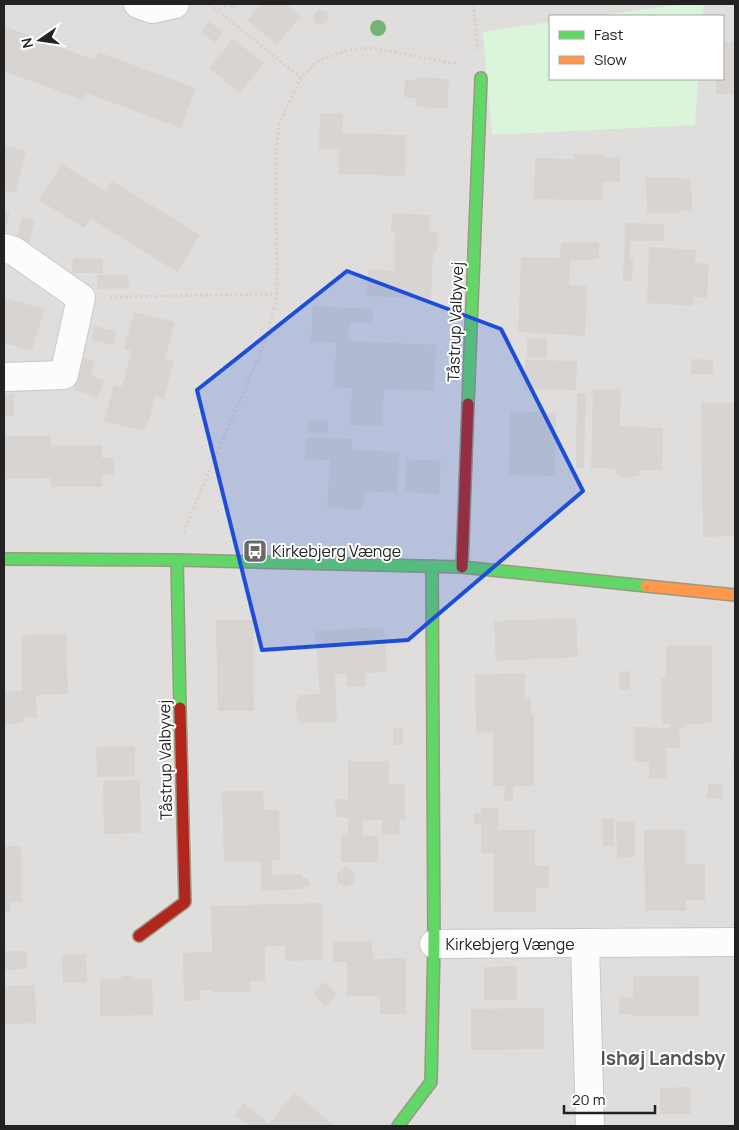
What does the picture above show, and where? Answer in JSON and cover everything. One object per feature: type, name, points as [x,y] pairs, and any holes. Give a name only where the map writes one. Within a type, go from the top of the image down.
[{"type":"street","points":[[138,4],[152,9],[175,4]]},
{"type":"street","name":"Tåstrup Valbyvej","points":[[462,567],[480,73]]},
{"type":"street","points":[[4,248],[14,251],[81,298],[64,375],[4,377]]},
{"type":"street","points":[[4,559],[177,560],[462,567],[735,595]]},
{"type":"street","name":"Tåstrup Valbyvej","points":[[139,936],[185,902],[177,560]]},
{"type":"street","name":"Kirkebjerg Vænge","points":[[398,1126],[431,1082],[434,944],[432,566]]},
{"type":"street","name":"Kirkebjerg Vænge","points":[[434,944],[735,942]]},
{"type":"street","name":"Kirkebjerg Vænge","points":[[585,944],[590,1126]]},
{"type":"path","points":[[210,4],[301,78]]},
{"type":"path","points":[[177,560],[190,516],[267,336],[277,294],[276,153],[279,124],[301,78],[319,60],[348,50],[372,48],[480,73],[472,4]]},
{"type":"path","points":[[81,298],[277,294]]},
{"type":"highlighted area","points":[[347,271],[501,329],[583,491],[408,640],[262,650],[197,390]]},
{"type":"shaded area","points":[[4,4],[735,4],[735,1126],[4,1126]]},
{"type":"green space","points":[[684,4],[704,4],[703,15],[603,15]]},
{"type":"green space","points":[[549,22],[549,80],[698,80],[695,125],[492,134],[483,32]]},
{"type":"building","points":[[218,4],[227,4],[225,8]]},
{"type":"building","points":[[227,4],[239,4],[234,10]]},
{"type":"building","points":[[260,4],[287,4],[301,16],[277,45],[247,20]]},
{"type":"building","points":[[321,9],[327,12],[328,19],[322,25],[317,24],[313,19],[315,12]]},
{"type":"building","points":[[209,21],[223,32],[215,43],[201,32]]},
{"type":"building","points":[[4,26],[95,60],[98,52],[196,88],[181,128],[86,93],[83,100],[4,71]]},
{"type":"building","points":[[233,39],[264,63],[240,93],[209,68]]},
{"type":"building","points":[[724,42],[735,42],[735,94],[716,94],[716,80],[724,80]]},
{"type":"building","points":[[417,77],[449,79],[447,108],[416,107],[416,98],[404,97],[405,80],[417,80]]},
{"type":"building","points":[[320,113],[343,114],[342,133],[406,135],[405,176],[338,174],[339,149],[319,149]]},
{"type":"building","points":[[4,145],[26,151],[15,193],[4,190]]},
{"type":"building","points":[[574,154],[620,157],[620,182],[603,181],[602,200],[534,199],[535,158],[574,159]]},
{"type":"building","points":[[62,164],[105,191],[112,181],[200,235],[177,272],[90,218],[84,228],[39,200]]},
{"type":"building","points":[[646,177],[680,177],[680,179],[690,179],[693,211],[647,213]]},
{"type":"building","points":[[4,212],[10,213],[4,235]]},
{"type":"building","points":[[392,213],[430,215],[429,231],[438,232],[437,252],[433,252],[431,299],[367,296],[368,269],[394,271],[395,232],[391,232]]},
{"type":"building","points":[[22,217],[35,220],[29,242],[17,239]]},
{"type":"building","points":[[625,223],[664,224],[664,241],[630,241],[630,259],[633,259],[632,281],[623,281]]},
{"type":"building","points":[[599,242],[599,259],[570,261],[569,285],[587,286],[585,336],[518,332],[521,257],[560,258],[561,243]]},
{"type":"building","points":[[649,247],[696,250],[695,263],[709,264],[707,298],[693,297],[693,306],[647,303]]},
{"type":"building","points":[[73,258],[103,259],[103,273],[72,273]]},
{"type":"building","points":[[97,275],[128,275],[129,288],[97,289]]},
{"type":"building","points":[[5,298],[44,309],[32,351],[4,343]]},
{"type":"building","points":[[313,306],[373,309],[373,323],[349,322],[348,341],[436,345],[434,391],[384,389],[382,426],[350,425],[352,388],[334,387],[336,343],[311,342]]},
{"type":"building","points":[[134,312],[175,322],[165,359],[174,361],[164,398],[155,396],[149,422],[147,422],[144,431],[104,421],[114,385],[122,387],[132,351],[124,349]]},
{"type":"building","points":[[95,326],[117,332],[113,345],[91,340]]},
{"type":"building","points":[[527,338],[547,339],[547,358],[527,357]]},
{"type":"building","points":[[84,358],[95,362],[91,376],[104,380],[98,397],[74,390]]},
{"type":"building","points":[[691,359],[713,360],[713,374],[691,374]]},
{"type":"building","points":[[525,360],[577,361],[576,390],[524,389]]},
{"type":"building","points":[[593,389],[621,389],[620,426],[663,428],[662,470],[639,470],[639,475],[626,478],[616,474],[616,469],[591,468]]},
{"type":"building","points":[[577,393],[586,394],[584,468],[576,468]]},
{"type":"building","points":[[4,394],[14,394],[14,416],[4,416]]},
{"type":"building","points":[[701,403],[735,403],[735,536],[703,537]]},
{"type":"building","points":[[510,411],[556,413],[555,476],[509,475]]},
{"type":"building","points":[[309,420],[328,421],[328,433],[308,432]]},
{"type":"building","points":[[4,436],[51,436],[51,445],[102,445],[102,458],[114,458],[114,475],[102,475],[102,487],[51,487],[51,478],[4,479]]},
{"type":"building","points":[[306,437],[352,439],[352,450],[399,452],[397,493],[364,491],[363,510],[327,508],[330,460],[305,459]]},
{"type":"building","points":[[407,459],[441,461],[439,494],[405,492]]},
{"type":"building","points":[[576,618],[578,657],[496,661],[494,621]]},
{"type":"building","points":[[216,620],[253,620],[254,711],[218,711]]},
{"type":"building","points":[[384,627],[387,672],[366,673],[366,686],[347,687],[346,674],[335,674],[337,722],[300,723],[300,719],[297,719],[296,701],[299,700],[298,695],[320,694],[315,631]]},
{"type":"building","points":[[66,634],[68,694],[36,695],[37,717],[23,717],[23,723],[4,724],[4,691],[22,691],[22,635]]},
{"type":"building","points":[[712,645],[712,723],[683,724],[684,729],[679,729],[680,748],[666,748],[667,779],[649,779],[649,762],[635,762],[634,727],[671,728],[670,724],[662,724],[661,678],[666,678],[666,646]]},
{"type":"building","points":[[630,671],[630,690],[619,690],[619,672]]},
{"type":"building","points":[[525,673],[525,699],[531,699],[531,714],[534,714],[534,786],[513,786],[513,801],[504,801],[505,786],[493,786],[493,732],[476,733],[475,675]]},
{"type":"building","points":[[393,728],[403,728],[403,745],[393,745]]},
{"type":"building","points":[[135,746],[135,776],[97,777],[96,747]]},
{"type":"building","points":[[733,753],[735,753],[735,780],[734,780]]},
{"type":"building","points":[[348,761],[389,761],[389,784],[405,784],[405,820],[400,820],[399,835],[382,834],[382,820],[363,820],[363,836],[378,836],[378,862],[341,862],[341,836],[348,836],[348,818],[336,817],[335,799],[348,799]]},
{"type":"building","points":[[140,780],[141,833],[104,834],[103,781]]},
{"type":"building","points":[[708,784],[722,785],[722,799],[707,798]]},
{"type":"building","points":[[222,791],[263,791],[264,810],[279,810],[280,859],[272,860],[272,875],[302,874],[302,878],[309,878],[309,885],[303,886],[303,889],[261,891],[261,861],[224,862]]},
{"type":"building","points":[[481,808],[498,808],[498,830],[535,830],[535,866],[549,866],[549,888],[536,888],[536,912],[494,912],[494,853],[481,853],[481,824],[474,824],[474,813],[481,813]]},
{"type":"building","points":[[602,819],[614,819],[614,846],[603,846]]},
{"type":"building","points":[[635,821],[635,857],[617,858],[616,822]]},
{"type":"building","points":[[685,829],[686,864],[705,864],[705,900],[686,900],[686,911],[645,911],[644,830]]},
{"type":"building","points":[[4,846],[21,846],[22,902],[10,902],[10,912],[4,912]]},
{"type":"building","points":[[346,867],[354,872],[355,882],[347,887],[338,883],[337,873]]},
{"type":"building","points":[[322,903],[323,960],[285,961],[285,946],[265,946],[265,981],[250,981],[251,992],[199,990],[200,1000],[184,1001],[183,953],[212,952],[211,906]]},
{"type":"building","points":[[333,941],[372,941],[373,959],[406,958],[406,1014],[380,1014],[380,996],[347,996],[347,962],[333,962]]},
{"type":"building","points":[[4,951],[27,951],[27,969],[4,970]]},
{"type":"building","points":[[86,954],[87,982],[63,983],[62,955]]},
{"type":"building","points":[[517,966],[517,1000],[484,1000],[484,967]]},
{"type":"building","points":[[122,976],[131,976],[131,979],[152,979],[153,1015],[100,1016],[100,979],[121,979]]},
{"type":"building","points":[[633,976],[699,976],[699,1016],[634,1016],[633,1014],[619,1014],[619,997],[633,997]]},
{"type":"building","points":[[324,982],[337,994],[326,1007],[313,994]]},
{"type":"building","points":[[35,985],[36,1023],[4,1024],[4,986]]},
{"type":"building","points":[[544,1008],[544,1049],[471,1050],[471,1009]]},
{"type":"building","points":[[690,1087],[691,1114],[660,1114],[660,1088]]},
{"type":"building","points":[[294,1093],[335,1126],[248,1126],[235,1115],[244,1103],[269,1124]]},
{"type":"traffic: fast","points":[[468,404],[481,78]]},
{"type":"traffic: fast","points":[[4,559],[177,560],[462,567],[646,586]]},
{"type":"traffic: fast","points":[[177,560],[180,708]]},
{"type":"traffic: fast","points":[[398,1126],[431,1082],[434,944],[432,566]]},
{"type":"traffic: slow","points":[[646,586],[735,595]]},
{"type":"traffic: jam","points":[[462,567],[468,404]]},
{"type":"traffic: jam","points":[[139,936],[185,902],[180,708]]},
{"type":"place","name":"Kirkebjerg Vænge","points":[[255,551]]},
{"type":"district","name":"Ishøj Landsby","points":[[663,1058]]}]
